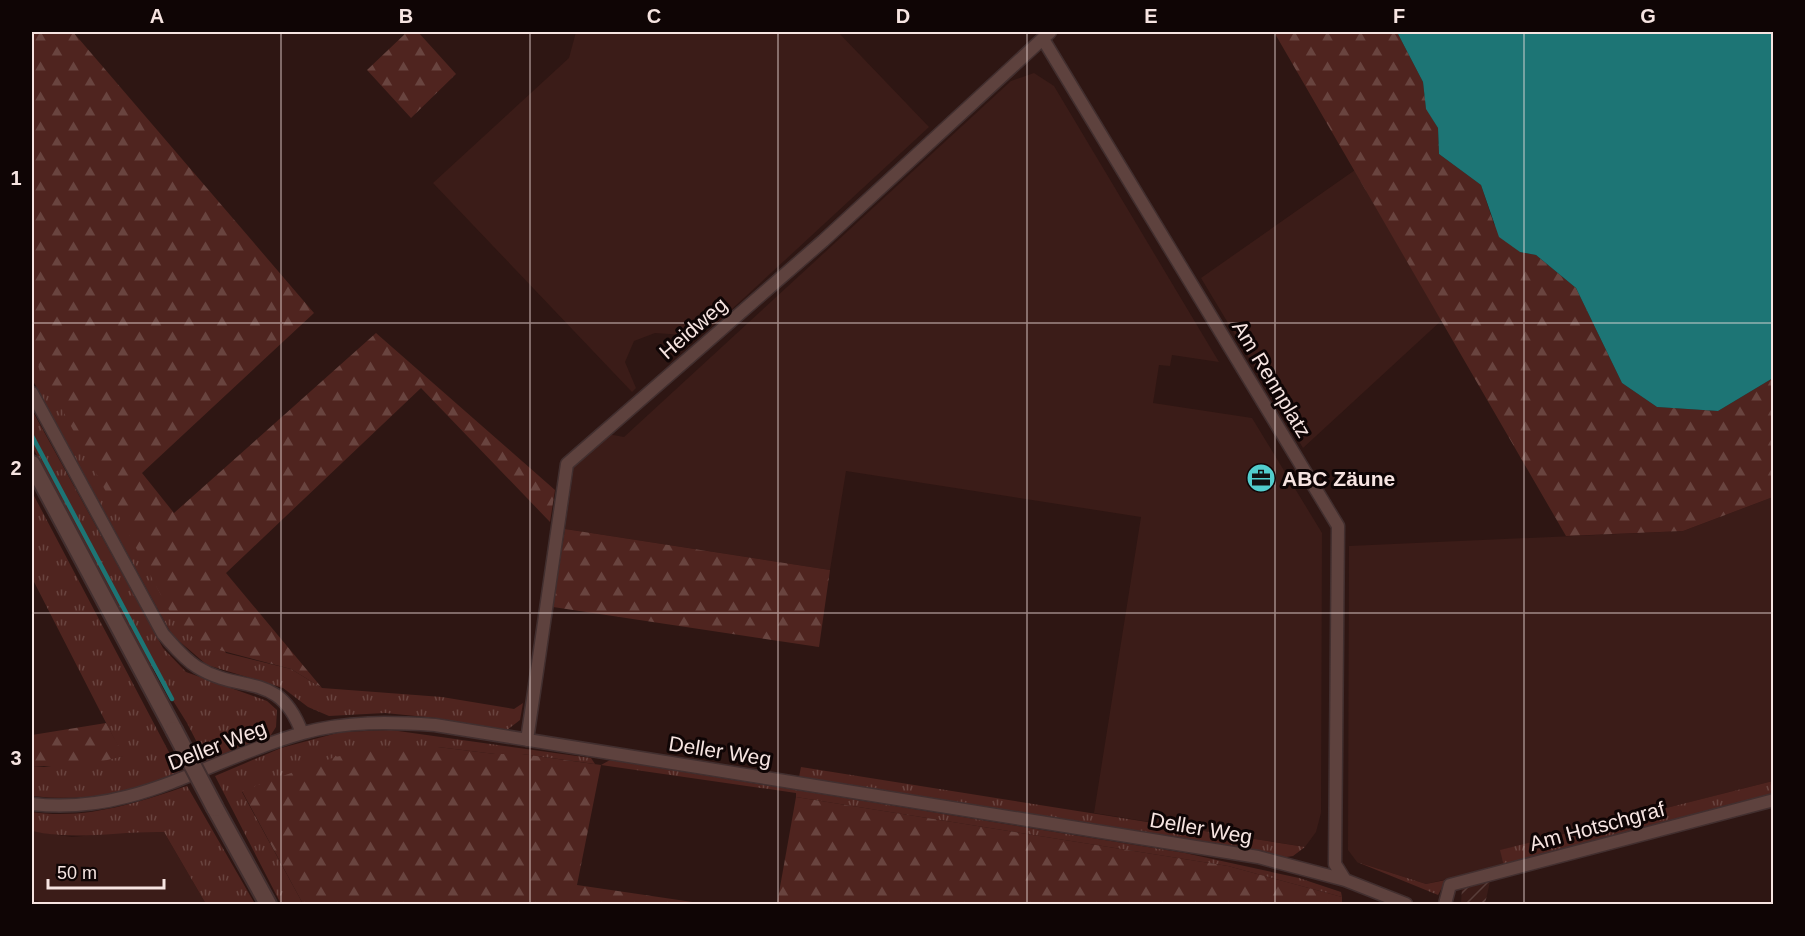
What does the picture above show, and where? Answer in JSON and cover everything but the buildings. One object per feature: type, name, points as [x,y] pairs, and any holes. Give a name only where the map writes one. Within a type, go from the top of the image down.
[{"type":"main road","points":[[32,464],[268,904]]},
{"type":"street","name":"Heidweg","points":[[527,740],[567,464],[823,241],[1047,35]]},
{"type":"street","name":"Am Rennplatz","points":[[1047,35],[1338,526],[1335,864],[1345,880]]},
{"type":"street","points":[[32,393],[163,634],[180,654],[198,668],[283,698],[293,709],[302,733]]},
{"type":"street","name":"Deller Weg","points":[[32,804],[59,807],[96,805],[131,798],[302,733],[341,724],[385,722],[435,725],[1258,857],[1345,880],[1406,904]]},
{"type":"street","name":"Am Hotschgraf","points":[[1445,904],[1450,885],[1773,800]]},
{"type":"shaded area","points":[[576,32],[838,32],[929,127],[718,322],[702,331],[684,335],[655,333],[634,341],[625,362],[636,388],[632,392],[433,183],[569,58]]},
{"type":"shaded area","points":[[1034,73],[1054,86],[1219,362],[1172,355],[1170,366],[1159,365],[1153,403],[1252,418],[1322,533],[1321,813],[1316,832],[1305,847],[1094,813],[1141,517],[846,471],[830,570],[565,529],[574,467],[608,434],[624,437],[1011,81]]},
{"type":"shaded area","points":[[1355,170],[1442,320],[1303,448],[1201,278]]},
{"type":"shaded area","points":[[1773,497],[1773,781],[1501,850],[1504,866],[1426,884],[1357,862],[1348,850],[1349,546],[1683,531]]},
{"type":"shaded area","points":[[32,831],[72,837],[124,832],[164,832],[206,904],[45,904],[32,899]]},
{"type":"shaded area","points":[[1490,881],[1485,904],[1461,904],[1462,888]]},
{"type":"green space","points":[[32,32],[73,32],[314,313],[142,473],[174,513],[376,333],[555,490],[550,522],[421,388],[226,573],[322,688],[291,669],[204,646],[177,625],[32,353]]},
{"type":"green space","points":[[407,32],[418,32],[456,74],[411,118],[367,70]]},
{"type":"green space","points":[[1274,32],[1397,32],[1423,82],[1426,108],[1438,128],[1439,154],[1481,185],[1494,224],[1520,252],[1536,255],[1576,288],[1622,383],[1657,407],[1718,411],[1773,378],[1773,497],[1683,531],[1566,536]]},
{"type":"green space","points":[[32,353],[226,653],[291,669],[322,688],[442,697],[514,709],[523,703],[520,720],[507,730],[436,718],[385,713],[329,716],[308,707],[283,688],[207,665],[172,635],[32,379]]},
{"type":"green space","points":[[32,410],[163,648],[186,672],[267,701],[277,710],[276,727],[269,738],[207,762],[187,723],[134,638],[32,446]]},
{"type":"green space","points":[[32,492],[180,773],[125,791],[89,797],[32,796],[32,766],[44,767],[123,756],[32,578]]},
{"type":"green space","points":[[565,529],[830,570],[819,647],[553,607]]},
{"type":"green space","points":[[106,723],[124,756],[82,766],[32,766],[32,735]]},
{"type":"green space","points":[[391,730],[591,758],[595,764],[522,754],[495,754],[438,747],[389,747],[242,792],[303,904],[281,904],[215,776],[281,748],[341,732]]},
{"type":"green space","points":[[389,747],[438,747],[495,754],[522,754],[601,765],[577,885],[706,904],[303,904],[242,791],[335,757]]},
{"type":"green space","points":[[610,760],[1185,853],[1299,878],[1341,892],[1342,897],[1228,866],[796,797],[796,793],[601,765]]},
{"type":"green space","points":[[801,767],[1305,847],[1293,856],[1280,858],[1209,843],[799,777]]},
{"type":"green space","points":[[1773,781],[1773,794],[1504,866],[1500,850]]},
{"type":"green space","points":[[187,786],[255,904],[206,904],[164,832],[65,835],[32,831],[32,812],[72,814],[91,812],[130,804]]},
{"type":"green space","points":[[796,797],[1228,866],[1342,897],[1342,904],[777,904]]},
{"type":"green space","points":[[1357,862],[1426,884],[1446,880],[1438,895]]},
{"type":"water","points":[[1397,32],[1773,32],[1773,378],[1718,411],[1657,407],[1622,383],[1576,288],[1536,255],[1520,252],[1499,237],[1481,185],[1439,154],[1438,128],[1426,109],[1423,82]]},
{"type":"waterway","points":[[32,436],[172,699]]},
{"type":"place","name":"ABC Zäune","points":[[1261,478]]}]
